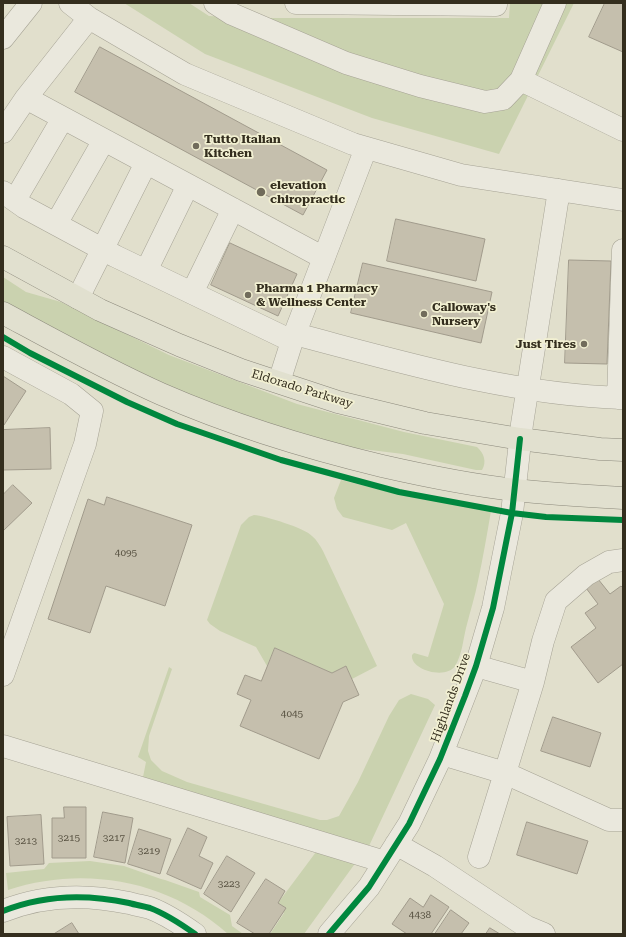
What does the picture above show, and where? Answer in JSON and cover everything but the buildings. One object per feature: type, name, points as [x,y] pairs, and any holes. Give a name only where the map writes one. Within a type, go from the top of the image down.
[{"type":"main road","name":"Eldorado Parkway","points":[[3,257],[100,310],[179,345],[241,370],[338,402],[425,423],[520,439],[600,449],[623,450]]},
{"type":"main road","points":[[3,313],[134,382],[188,405],[241,425],[334,454],[429,476],[514,490],[623,498]]},
{"type":"street","points":[[3,38],[31,3]]},
{"type":"street","points":[[70,3],[89,18],[186,74],[353,144],[461,175],[623,200]]},
{"type":"street","points":[[296,3],[496,5],[496,3]]},
{"type":"street","points":[[232,6],[346,63],[420,86],[485,102],[503,99],[521,80],[555,3]]},
{"type":"street","points":[[3,132],[26,98],[89,18]]},
{"type":"street","points":[[521,80],[623,130]]},
{"type":"street","points":[[26,98],[324,258]]},
{"type":"street","points":[[63,118],[9,196],[102,249],[192,293],[293,338],[450,374],[528,390],[620,398],[623,250]]},
{"type":"street","points":[[56,224],[104,140]]},
{"type":"street","points":[[279,382],[293,338],[366,148]]},
{"type":"street","points":[[78,298],[146,163]]},
{"type":"street","points":[[146,271],[188,185]]},
{"type":"street","name":"Highlands Drive","points":[[341,930],[409,824],[442,754],[476,666],[493,608],[512,513],[520,439],[559,190]]},
{"type":"street","points":[[192,293],[233,209]]},
{"type":"street","points":[[3,357],[71,394],[92,412],[85,444],[8,646],[3,675]]},
{"type":"street","points":[[479,857],[533,682],[543,641],[556,601],[586,575],[609,562],[623,560]]},
{"type":"street","points":[[476,666],[533,682]]},
{"type":"street","points":[[3,746],[435,866],[527,927],[544,934]]},
{"type":"street","points":[[442,754],[505,773],[609,820],[623,820]]},
{"type":"street","points":[[3,911],[19,905],[77,896],[107,898],[150,908],[181,930]]},
{"type":"green space","points":[[124,3],[189,3],[209,16],[251,18],[509,18],[510,3],[574,3],[499,154],[372,118],[205,54]]},
{"type":"green space","points":[[3,277],[26,292],[61,302],[169,355],[297,404],[404,432],[477,447],[484,458],[484,467],[482,470],[476,470],[403,454],[346,447],[282,430],[176,390],[86,349],[3,304]]},
{"type":"green space","points":[[341,480],[402,495],[491,511],[477,587],[461,652],[455,666],[450,670],[437,673],[429,671],[422,669],[413,660],[412,655],[414,653],[428,657],[444,604],[406,523],[392,530],[343,517],[337,509],[334,498]]},
{"type":"green space","points":[[254,515],[302,529],[315,539],[323,551],[377,666],[352,679],[346,666],[332,673],[275,648],[267,666],[256,647],[220,631],[210,624],[207,620],[241,525],[249,517]]},
{"type":"green space","points":[[169,667],[172,669],[149,736],[148,751],[151,760],[162,771],[187,782],[320,820],[327,820],[339,816],[358,782],[389,716],[399,700],[411,694],[428,699],[435,705],[369,846],[142,782],[146,762],[138,757]]},
{"type":"green space","points":[[316,852],[359,858],[304,934],[270,934],[284,913],[275,907]]},
{"type":"green space","points":[[90,861],[124,866],[199,892],[200,897],[230,915],[232,926],[243,934],[228,934],[204,916],[179,901],[152,890],[124,882],[95,879],[66,879],[37,882],[8,890],[6,873],[44,869],[49,863]]},
{"type":"cycle path","points":[[3,337],[30,353],[127,402],[177,424],[281,460],[399,492],[512,513],[546,517],[623,520]]},
{"type":"cycle path","points":[[329,934],[369,887],[409,824],[440,759],[465,696],[476,666],[493,608],[512,513],[520,439]]},
{"type":"cycle path","points":[[3,911],[49,899],[81,897],[97,898],[129,903],[156,910],[195,934]]},
{"type":"place","name":"Tutto Italian Kitchen","points":[[196,146]]},
{"type":"place","name":"elevation chiropractic","points":[[261,192]]},
{"type":"place","name":"Pharma 1 Pharmacy & Wellness Center","points":[[248,295]]},
{"type":"place","name":"Calloway's Nursery","points":[[424,314]]},
{"type":"place","name":"Just Tires","points":[[584,344]]}]
